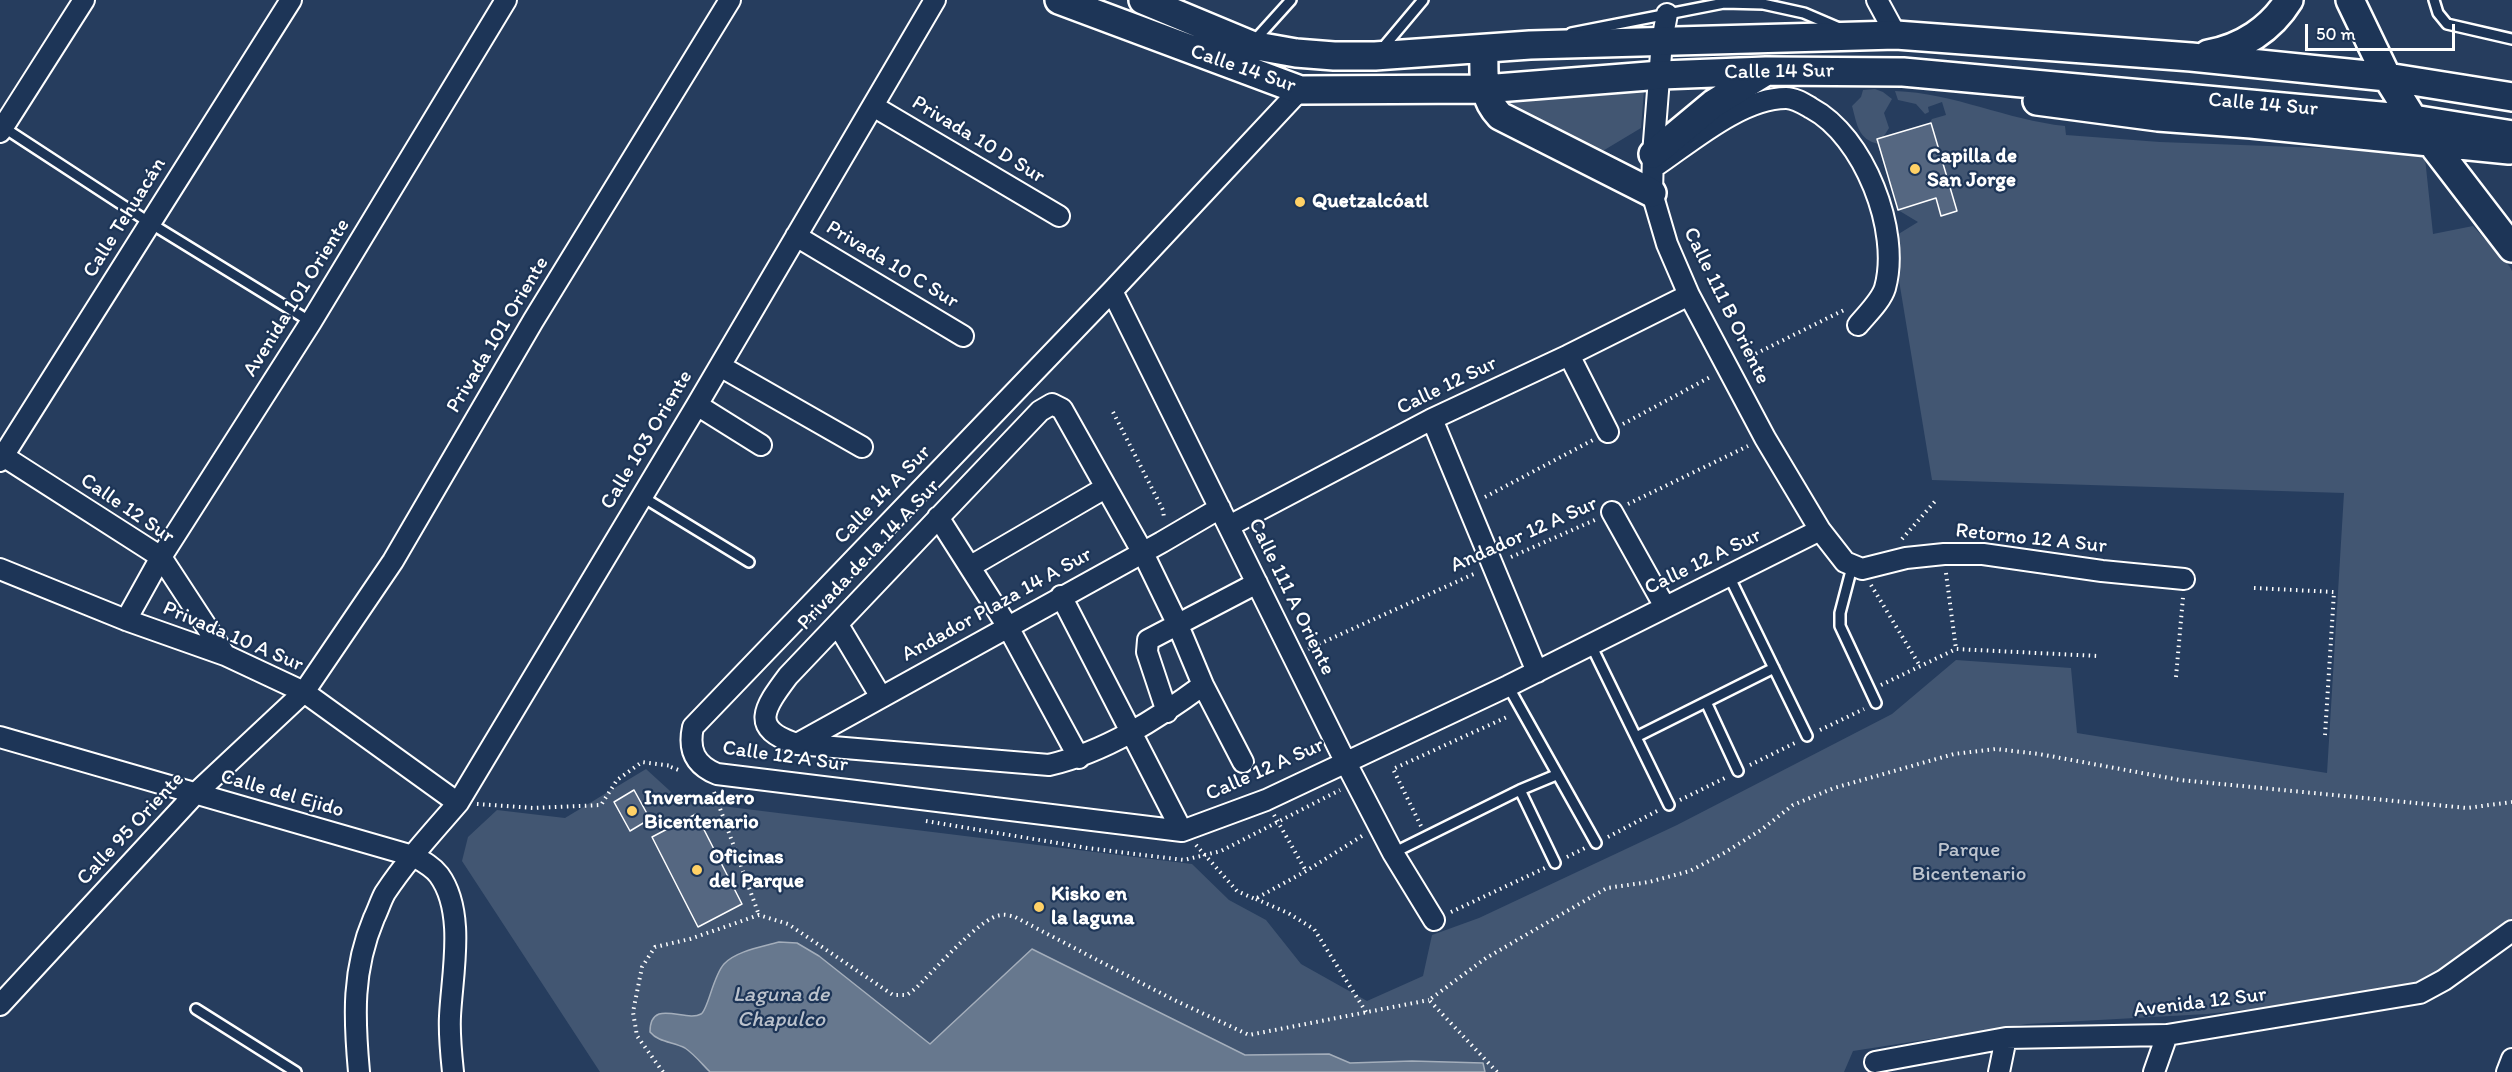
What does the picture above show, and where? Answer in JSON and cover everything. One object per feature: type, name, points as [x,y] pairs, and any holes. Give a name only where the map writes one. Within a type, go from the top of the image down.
[{"type":"main road","name":"Calle 14 Sur","points":[[1059,0],[1300,90],[1484,89],[1661,75],[1903,72],[2414,119],[2512,135]]},
{"type":"main road","points":[[2191,57],[2228,51],[2250,40],[2271,23],[2289,0]]},
{"type":"main road","points":[[2350,0],[2387,77],[2414,119],[2512,247]]},
{"type":"main road","name":"Calle 14 Sur","points":[[1156,2],[1251,45],[1334,57],[1530,45],[1896,35],[2191,57],[2387,77],[2512,97]]},
{"type":"main road","points":[[1484,49],[1484,89],[1493,108],[1500,116],[1653,172],[1713,104],[1766,72]]},
{"type":"main road","points":[[1980,79],[2013,97],[2051,104],[2433,144],[2512,150]]},
{"type":"street","points":[[2,130],[84,0]]},
{"type":"street","name":"Calle Tehuacán","points":[[1,457],[291,0]]},
{"type":"street","name":"Avenida 101 Oriente","points":[[126,620],[161,557],[311,322],[506,0]]},
{"type":"street","name":"Privada 101 Oriente","points":[[304,692],[393,561],[533,321],[730,0]]},
{"type":"street","name":"Calle 103 Oriente","points":[[359,1072],[355,1028],[356,977],[365,939],[384,895],[413,856],[458,803],[697,405],[935,0]]},
{"type":"street","points":[[1877,0],[1896,35]]},
{"type":"street","name":"Calle 111 B Oriente","points":[[1667,14],[1662,41],[1653,172],[1667,244],[1689,295],[1727,368],[1765,438],[1820,530]]},
{"type":"street","name":"Calle 14 A Sur","points":[[691,751],[693,727],[1112,291],[1300,90]]},
{"type":"street","points":[[1653,172],[1732,115],[1752,106],[1788,98],[1817,111],[1848,140],[1861,161],[1876,194],[1887,230],[1889,253],[1884,290],[1855,315]]},
{"type":"street","name":"Privada 10 D Sur","points":[[873,106],[1059,216]]},
{"type":"street","name":"Privada 10 C Sur","points":[[796,236],[963,336]]},
{"type":"street","name":"Calle 111 A Oriente","points":[[1112,291],[1345,761],[1379,827],[1434,920]]},
{"type":"street","name":"Calle 12 Sur","points":[[1229,526],[1432,419],[1569,355],[1689,295]]},
{"type":"street","points":[[1569,355],[1608,432]]},
{"type":"street","points":[[720,366],[862,447]]},
{"type":"street","name":"Privada de la 14 A Sur","points":[[797,744],[778,738],[771,731],[766,720],[767,709],[788,676],[1046,405],[1052,404],[1062,409],[1104,488]]},
{"type":"street","points":[[697,405],[761,445]]},
{"type":"street","points":[[1432,419],[1537,672]]},
{"type":"street","name":"Calle 12 Sur","points":[[1,457],[161,557],[225,655]]},
{"type":"street","points":[[971,566],[1104,488],[1143,553],[1177,623],[1203,686],[1243,762]]},
{"type":"street","name":"Andador Plaza 14 A Sur","points":[[797,744],[1220,508]]},
{"type":"street","points":[[1612,512],[1665,607]]},
{"type":"street","points":[[938,517],[1008,627],[1079,758]]},
{"type":"street","points":[[1820,530],[1845,562],[1857,568]]},
{"type":"street","name":"Calle 12 A Sur","points":[[691,751],[705,769],[728,776],[1182,831],[1266,800],[1345,761],[1508,687],[1820,530]]},
{"type":"street","name":"Retorno 12 A Sur","points":[[1857,568],[1906,558],[1944,554],[1983,554],[2102,571],[2184,579]]},
{"type":"street","name":"Privada 10 A Sur","points":[[0,569],[126,620],[225,655],[304,692],[458,803]]},
{"type":"street","points":[[1167,712],[1147,652],[1147,643],[1151,637],[1257,583]]},
{"type":"street","points":[[1061,596],[1182,831]]},
{"type":"street","points":[[838,625],[881,697]]},
{"type":"street","points":[[797,744],[1041,765],[1079,758],[1167,712],[1203,686]]},
{"type":"street","name":"Calle 95 Oriente","points":[[0,1005],[195,794],[304,692]]},
{"type":"street","name":"Calle del Ejido","points":[[3,742],[413,856]]},
{"type":"street","points":[[413,856],[431,867],[440,877],[452,908],[455,953],[450,1026],[453,1072]]},
{"type":"street","name":"Avenida 12 Sur","points":[[1875,1062],[2006,1038],[2167,1035],[2420,993],[2444,980],[2512,931]]},
{"type":"street","points":[[2154,1072],[2167,1035]]},
{"type":"street","points":[[1999,1072],[2006,1038]]},
{"type":"street","points":[[2507,1072],[2512,1059]]},
{"type":"lane","points":[[1251,45],[1291,0]]},
{"type":"lane","points":[[1375,56],[1423,0]]},
{"type":"lane","points":[[2434,0],[2438,14],[2447,24],[2512,39]]},
{"type":"lane","points":[[1530,45],[1575,32],[1724,3],[1763,4],[1804,13],[1855,35]]},
{"type":"lane","points":[[2,130],[311,322]]},
{"type":"lane","points":[[641,496],[748,562]]},
{"type":"lane","points":[[1857,568],[1839,619],[1875,703]]},
{"type":"lane","points":[[1729,576],[1807,736]]},
{"type":"lane","points":[[1591,645],[1669,805]]},
{"type":"lane","points":[[1636,737],[1774,668]]},
{"type":"lane","points":[[1508,687],[1596,843]]},
{"type":"lane","points":[[1706,702],[1738,771]]},
{"type":"lane","points":[[1394,853],[1520,790],[1556,775]]},
{"type":"lane","points":[[1520,790],[1555,863]]},
{"type":"lane","points":[[196,1009],[296,1072]]},
{"type":"path","points":[[1727,368],[1855,315]]},
{"type":"path","points":[[1113,412],[1163,510]]},
{"type":"path","name":"Andador 12 A Sur","points":[[1294,655],[1612,512],[1765,438]]},
{"type":"path","points":[[1906,558],[1902,539],[1937,499]]},
{"type":"path","points":[[1944,554],[1956,650]]},
{"type":"path","points":[[1857,568],[1920,666]]},
{"type":"path","points":[[2176,677],[2184,579]]},
{"type":"path","points":[[2254,588],[2334,592],[2325,735]]},
{"type":"path","points":[[1869,690],[1956,650],[2098,656]]},
{"type":"path","points":[[1426,837],[1393,769],[1521,711]]},
{"type":"path","points":[[663,1072],[638,1036],[633,1012],[642,967],[655,947],[690,939],[759,915],[788,924],[893,995],[907,995],[916,988],[970,934],[991,918],[1001,915],[1015,917],[1172,999],[1249,1035],[1429,1000],[1486,958],[1607,888],[1649,882],[1690,871],[1761,830],[1793,805],[1813,796],[1954,754],[1996,749],[2039,753],[2180,780],[2467,808],[2512,802]]},
{"type":"path","points":[[458,803],[534,808],[601,805],[617,780],[642,762],[671,767],[691,751]]},
{"type":"path","points":[[705,769],[759,915]]},
{"type":"path","points":[[1266,800],[1306,872]]},
{"type":"path","points":[[1255,898],[1306,872],[1379,827]]},
{"type":"path","points":[[1182,831],[1238,891],[1288,913],[1314,929],[1366,1012]]},
{"type":"path","points":[[1429,1000],[1497,1072]]},
{"type":"green space","points":[[1875,89],[1892,99],[1884,113],[1889,128],[1879,144],[1863,135],[1857,125],[1852,106],[1861,97],[1863,90]]},
{"type":"green space","points":[[1644,90],[1641,128],[1601,152],[1496,100]]},
{"type":"green space","name":"Parque Bicentenario","points":[[1895,91],[1938,96],[2043,123],[2065,126],[2066,135],[2160,142],[2403,151],[2425,158],[2433,234],[2473,226],[2510,267],[2512,271],[2512,928],[2424,989],[2207,1014],[2027,1024],[1853,1051],[1844,1072],[600,1072],[462,861],[468,837],[497,810],[565,818],[646,769],[681,801],[1192,864],[1229,900],[1266,920],[1301,964],[1367,1001],[1423,976],[1432,935],[1479,918],[1677,825],[1892,714],[1956,660],[2071,668],[2077,733],[2327,773],[2344,493],[1932,480],[1892,238],[1918,222],[1898,210],[1936,198],[1939,209],[1954,201],[1930,122],[1932,119],[1946,115],[1942,102],[1928,107],[1929,112],[1925,114],[1916,104],[1898,100]]},
{"type":"water","name":"Laguna de Chapulco","points":[[779,942],[797,943],[819,956],[930,1044],[1032,949],[1245,1055],[1329,1054],[1350,1063],[1412,1061],[1483,1063],[1485,1072],[710,1072],[685,1048],[661,1040],[650,1032],[652,1022],[662,1013],[687,1016],[701,1014],[724,964],[742,953]]},
{"type":"building","name":"Capilla de San Jorge","points":[[1931,123],[1957,211],[1941,216],[1936,198],[1898,210],[1877,139]]},
{"type":"building","name":"Invernadero Bicentenario","points":[[634,790],[650,819],[630,831],[614,802]]},
{"type":"building","name":"Oficinas del Parque","points":[[696,814],[742,904],[698,927],[652,837]]},
{"type":"place","name":"Capilla de San Jorge","points":[[1915,169]]},
{"type":"place","name":"Quetzalcóatl","points":[[1300,202]]},
{"type":"place","name":"Invernadero Bicentenario","points":[[632,811]]},
{"type":"place","name":"Oficinas del Parque","points":[[697,870]]},
{"type":"place","name":"Kisko en la laguna","points":[[1039,907]]}]
